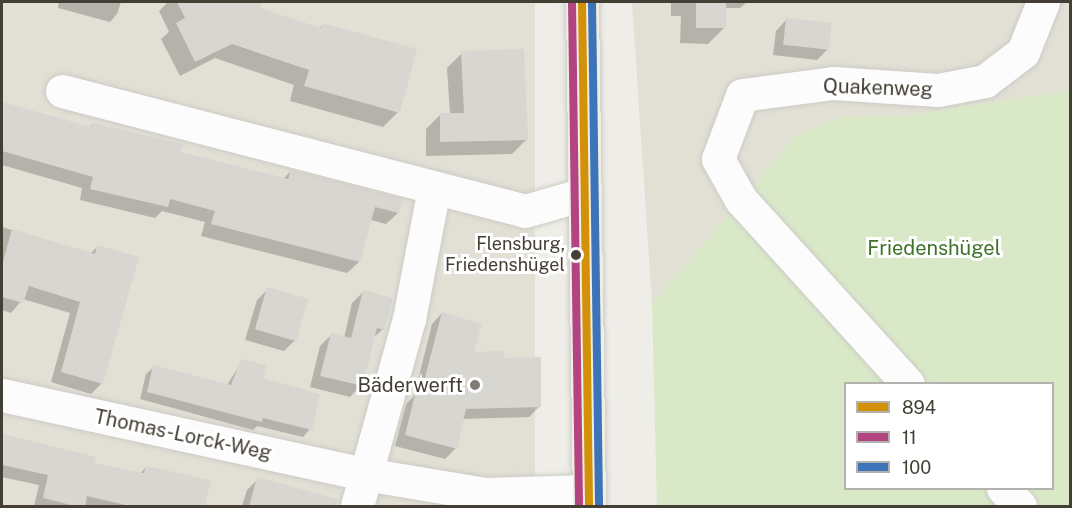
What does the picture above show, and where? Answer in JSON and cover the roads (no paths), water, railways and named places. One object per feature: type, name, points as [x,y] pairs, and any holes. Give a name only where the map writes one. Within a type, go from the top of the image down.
[{"type":"main road","points":[[582,2],[589,499]]},
{"type":"street","name":"Quakenweg","points":[[906,382],[741,200],[718,159],[742,95],[833,83],[938,90],[985,81],[1023,52],[1043,2]]},
{"type":"street","points":[[62,91],[525,212],[584,194]]},
{"type":"street","points":[[357,507],[409,319],[435,188]]},
{"type":"street","name":"Thomas-Lorck-Weg","points":[[2,395],[365,474],[485,494],[589,499]]},
{"type":"street","points":[[1004,490],[1020,507]]},
{"type":"place","name":"Flensburg, Friedenshügel","points":[[576,255]]},
{"type":"place","name":"Bäderwerft","points":[[475,385]]},
{"type":"park label","name":"Friedenshügel","points":[[934,248]]}]
